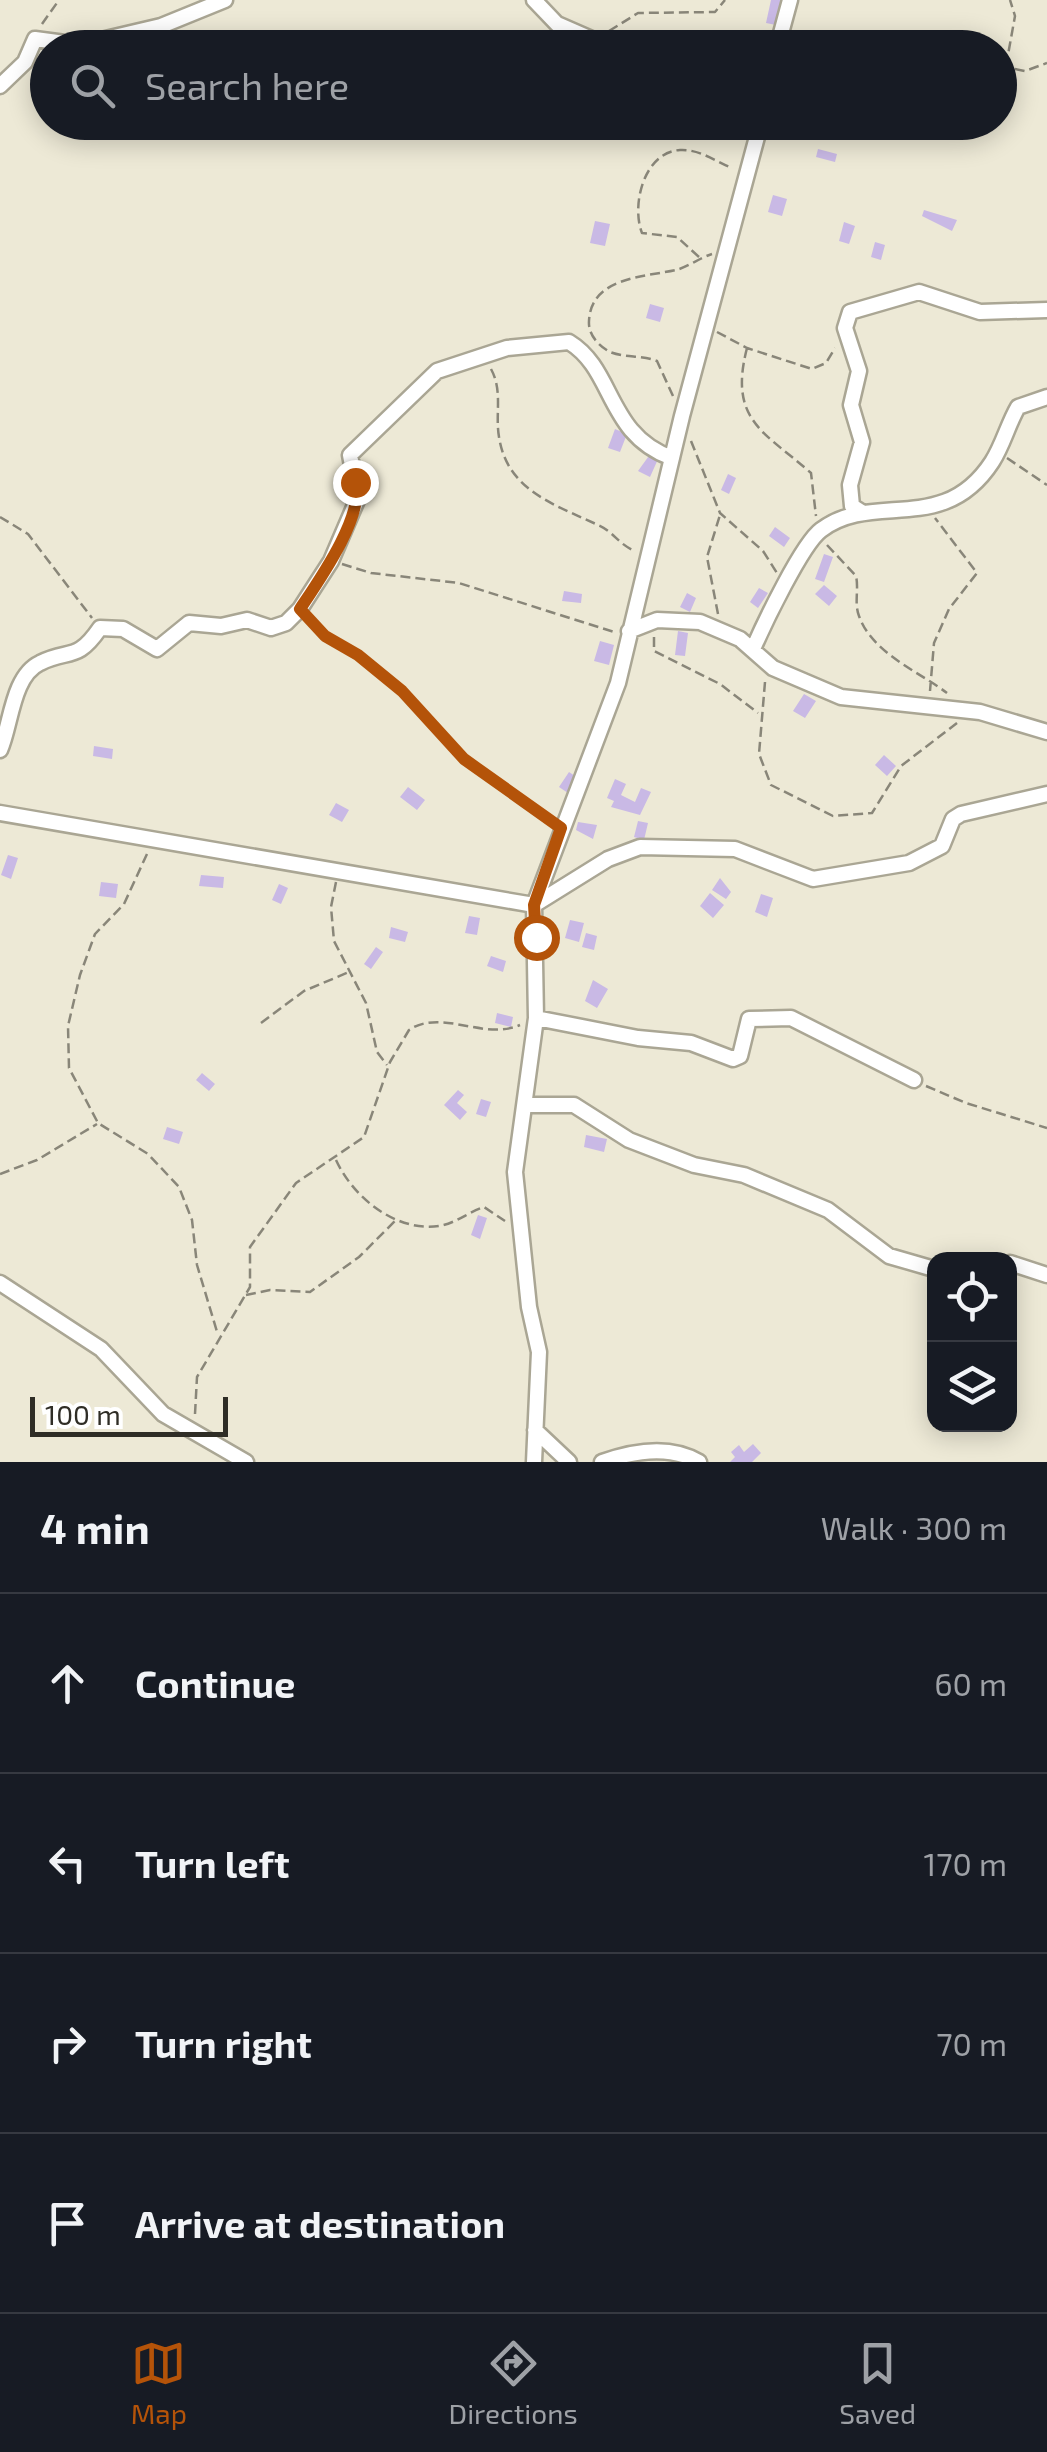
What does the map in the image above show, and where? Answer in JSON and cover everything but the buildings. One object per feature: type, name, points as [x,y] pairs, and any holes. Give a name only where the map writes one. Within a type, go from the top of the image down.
[{"type":"street","points":[[144,30],[225,0]]},
{"type":"street","points":[[534,0],[558,24],[571,30]]},
{"type":"street","points":[[782,30],[790,0]]},
{"type":"street","points":[[0,86],[26,62],[30,52]]},
{"type":"street","points":[[534,1462],[540,1352],[516,1164],[527,1106],[536,1018],[534,905],[618,683],[682,416],[757,140]]},
{"type":"street","points":[[863,513],[849,501],[862,442],[851,404],[859,371],[847,338],[846,319],[855,308],[920,292],[980,312],[1047,310]]},
{"type":"street","points":[[0,750],[27,676],[39,663],[72,656],[100,628],[124,628],[157,649],[189,623],[221,626],[248,620],[271,628],[286,623],[300,609],[331,561],[358,498],[348,463],[356,447],[394,417],[437,371],[482,354],[569,342],[588,358],[618,414],[636,437],[672,458]]},
{"type":"street","points":[[753,649],[815,535],[863,513],[928,509],[968,487],[998,452],[1018,406],[1047,398]]},
{"type":"street","points":[[629,630],[657,620],[722,628],[773,668],[841,697],[968,711],[1047,732]]},
{"type":"street","points":[[0,812],[534,905],[608,859],[654,845],[735,849],[813,879],[875,871],[909,862],[942,846],[953,819],[961,814],[1047,794]]},
{"type":"street","points":[[536,1018],[691,1044],[733,1060],[740,1056],[748,1019],[791,1018],[914,1080]]},
{"type":"street","points":[[527,1106],[574,1105],[601,1126],[643,1146],[694,1165],[744,1175],[828,1210],[889,1256],[927,1267]]},
{"type":"street","points":[[1017,1265],[1047,1276]]},
{"type":"street","points":[[0,1284],[101,1349],[163,1414],[246,1462]]},
{"type":"street","points":[[535,1430],[570,1462]]},
{"type":"street","points":[[602,1462],[649,1451],[677,1452],[698,1462]]},
{"type":"path","points":[[39,30],[46,14],[59,0]]},
{"type":"path","points":[[613,30],[638,13],[715,12],[725,0]]},
{"type":"path","points":[[1010,0],[1014,16],[1012,30]]},
{"type":"path","points":[[1017,69],[1026,71],[1047,63]]},
{"type":"path","points":[[700,258],[676,236],[642,232],[636,210],[648,173],[660,157],[684,150],[698,152],[748,178]]},
{"type":"path","points":[[727,248],[680,269],[612,284],[595,303],[588,324],[606,349],[657,360],[720,514],[763,552],[787,586]]},
{"type":"path","points":[[706,328],[748,348],[819,369],[847,338]]},
{"type":"path","points":[[748,348],[744,363],[747,410],[757,430],[811,473],[815,535],[841,555],[856,576],[859,616],[866,628],[886,650],[968,711],[901,766],[872,813],[833,816],[771,786],[759,754],[760,714],[768,673],[773,668]]},
{"type":"path","points":[[482,354],[498,388],[499,438],[511,472],[530,492],[563,512],[598,524],[618,544],[649,556]]},
{"type":"path","points":[[998,452],[1047,486]]},
{"type":"path","points":[[922,707],[932,681],[934,644],[944,620],[978,573],[928,509]]},
{"type":"path","points":[[720,514],[707,557],[722,628]]},
{"type":"path","points":[[0,517],[28,534],[100,628]]},
{"type":"path","points":[[331,561],[371,573],[459,583],[604,630],[629,630]]},
{"type":"path","points":[[300,609],[325,636],[358,655],[402,691],[464,759],[561,828]]},
{"type":"path","points":[[657,620],[654,651],[732,691],[760,714]]},
{"type":"path","points":[[152,838],[132,892],[95,934],[68,1026],[69,1068],[98,1123],[148,1154],[179,1187],[192,1220],[196,1265],[218,1335]]},
{"type":"path","points":[[336,870],[331,907],[334,941],[366,1004],[378,1052],[388,1066]]},
{"type":"path","points":[[260,1023],[304,991],[350,971]]},
{"type":"path","points":[[188,1429],[195,1412],[197,1376],[218,1335],[246,1295],[254,1242],[296,1183],[308,1172],[336,1160],[364,1137],[400,1040],[421,1023],[496,1031],[536,1018]]},
{"type":"path","points":[[914,1080],[966,1104],[1047,1128]]},
{"type":"path","points":[[0,1174],[37,1160],[98,1123]]},
{"type":"path","points":[[336,1160],[366,1200],[396,1220],[444,1226],[484,1208],[499,1219],[521,1226]]},
{"type":"path","points":[[246,1295],[270,1290],[310,1292],[366,1251],[396,1220]]},
{"type":"route","points":[[355,482],[358,498],[354,508],[331,561],[300,609],[325,636],[358,655],[402,691],[464,759],[561,828],[534,905],[536,937]]}]
